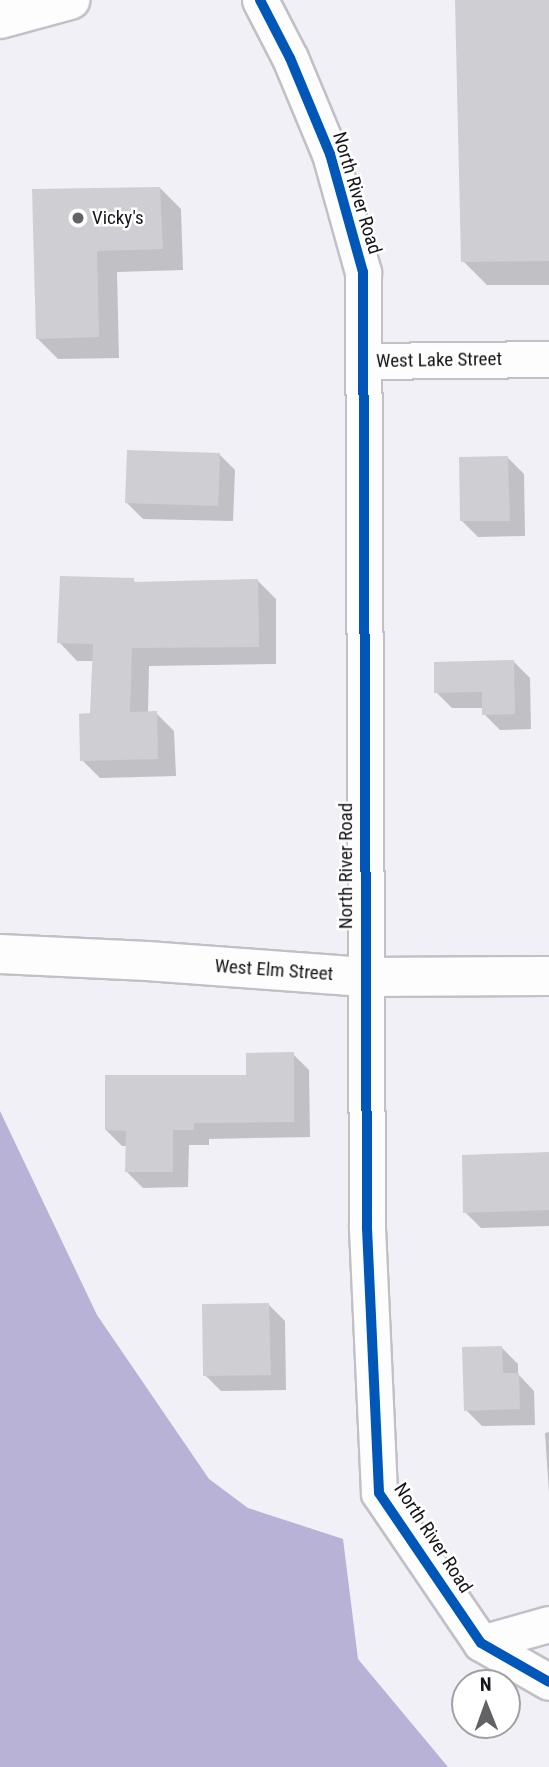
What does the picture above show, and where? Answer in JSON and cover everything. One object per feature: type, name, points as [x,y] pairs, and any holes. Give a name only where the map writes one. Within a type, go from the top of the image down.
[{"type":"main road","points":[[14,16],[70,0]]},
{"type":"main road","name":"West Elm Street","points":[[0,954],[147,961],[364,977],[549,976]]},
{"type":"street","name":"North River Road","points":[[260,0],[290,58],[330,154],[363,272],[367,1244],[379,1493],[481,1643],[549,1682]]},
{"type":"street","name":"North River Road","points":[[285,0],[290,58]]},
{"type":"street","name":"West Lake Street","points":[[364,361],[549,359]]},
{"type":"street","points":[[481,1643],[549,1624]]},
{"type":"shaded area","points":[[0,1111],[97,1315],[209,1479],[248,1508],[343,1539],[358,1659],[448,1767],[0,1767]]},
{"type":"building","points":[[455,0],[549,0],[549,261],[461,262]]},
{"type":"building","points":[[160,187],[163,249],[97,251],[99,337],[36,339],[32,189]]},
{"type":"building","points":[[127,450],[220,453],[218,506],[125,503]]},
{"type":"building","points":[[508,456],[510,521],[460,521],[459,457]]},
{"type":"building","points":[[60,576],[134,578],[134,582],[258,579],[259,647],[132,648],[130,712],[157,711],[158,759],[80,761],[79,714],[90,713],[93,644],[57,643]]},
{"type":"building","points":[[514,660],[515,714],[482,715],[482,692],[434,693],[434,662]]},
{"type":"building","points":[[294,1052],[294,1122],[194,1123],[194,1130],[173,1130],[173,1172],[125,1172],[126,1131],[105,1130],[105,1075],[246,1075],[246,1053]]},
{"type":"building","points":[[549,1152],[549,1210],[463,1213],[462,1155]]},
{"type":"building","points":[[269,1303],[271,1375],[203,1376],[202,1304]]},
{"type":"building","points":[[502,1346],[503,1373],[519,1373],[520,1409],[464,1411],[462,1347]]},
{"type":"cycle path","points":[[260,0],[290,58],[330,154],[363,272],[367,1228],[379,1493],[481,1643],[549,1682]]},
{"type":"place","name":"Vicky's","points":[[78,218]]}]
